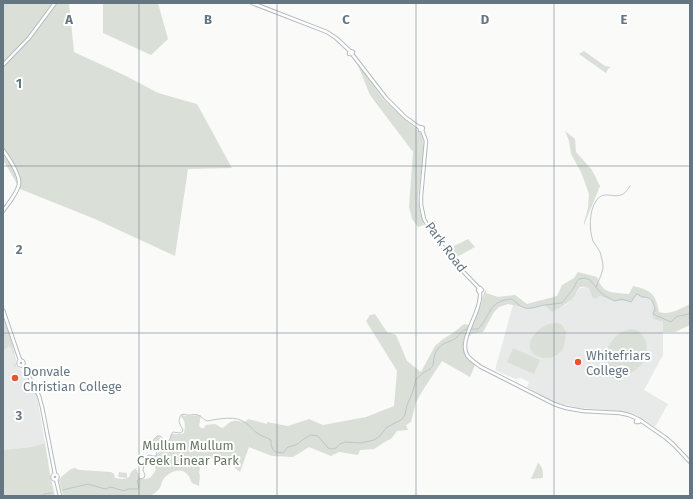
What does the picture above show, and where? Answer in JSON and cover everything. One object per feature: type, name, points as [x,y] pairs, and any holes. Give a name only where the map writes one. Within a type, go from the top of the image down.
[{"type":"street","points":[[3,65],[29,38],[55,3]]},
{"type":"street","name":"Park Road","points":[[252,3],[327,32],[336,38],[351,53],[386,98],[405,117],[421,129],[425,136],[426,146],[420,200],[424,219],[430,230],[454,262],[480,290],[480,303],[464,344],[466,354],[478,364],[554,404],[574,410],[602,412],[629,417],[643,423],[666,438],[690,462]]},
{"type":"street","points":[[3,150],[19,179],[19,183],[17,190],[3,211]]},
{"type":"street","points":[[3,310],[20,360],[24,362],[23,365],[39,396],[55,474],[58,476],[56,479],[60,496]]},
{"type":"shaded area","name":"Whitefriars College","points":[[580,288],[589,288],[592,297],[596,299],[600,296],[614,301],[631,302],[637,294],[644,299],[650,298],[653,301],[653,312],[656,320],[663,322],[663,355],[644,390],[668,404],[655,427],[638,416],[620,411],[580,408],[558,403],[527,387],[529,382],[521,378],[515,379],[495,370],[513,305],[530,309],[545,305],[560,307],[566,305],[575,296]]},
{"type":"shaded area","name":"Donvale Christian College","points":[[3,317],[16,360],[15,364],[21,369],[37,396],[45,443],[31,447],[4,450]]},
{"type":"green space","points":[[3,3],[69,3],[74,52],[126,76],[158,93],[197,104],[232,168],[188,169],[175,256],[95,219],[20,189],[3,160]]},
{"type":"green space","points":[[103,3],[158,3],[168,39],[151,55],[103,33]]},
{"type":"green space","points":[[584,51],[605,66],[611,67],[606,73],[579,54]]},
{"type":"green space","points":[[357,63],[383,99],[423,136],[424,148],[418,197],[424,225],[418,227],[412,219],[409,207],[413,152],[370,95]]},
{"type":"green space","points":[[565,131],[575,139],[576,152],[592,170],[600,186],[584,225],[588,208],[589,194],[581,172],[571,154],[569,141]]},
{"type":"green space","points":[[468,239],[475,247],[455,258],[454,257],[456,254],[450,248]]},
{"type":"green space","points":[[578,272],[597,277],[602,287],[609,292],[629,294],[633,286],[644,289],[654,297],[659,312],[671,312],[690,304],[690,325],[675,332],[663,332],[663,322],[653,318],[654,304],[651,299],[642,298],[637,294],[632,302],[614,301],[600,296],[596,299],[592,297],[589,288],[583,287],[579,288],[575,296],[569,302],[552,312],[545,305],[530,309],[508,304],[499,307],[494,312],[483,332],[468,336],[486,290],[486,293],[498,297],[515,295],[527,304],[557,296],[562,285],[574,278]]},
{"type":"green space","name":"Mullum Mullum Creek Linear Park","points":[[375,314],[387,332],[396,335],[407,361],[421,372],[435,346],[464,324],[470,325],[463,346],[466,355],[475,364],[470,377],[442,361],[416,402],[411,422],[406,425],[408,430],[397,431],[391,439],[374,449],[360,450],[358,455],[339,452],[331,456],[309,447],[293,457],[272,456],[249,447],[240,472],[221,457],[209,459],[200,468],[199,486],[192,483],[189,476],[185,472],[175,471],[165,477],[156,492],[148,496],[63,496],[59,480],[71,469],[75,468],[79,470],[111,472],[114,474],[115,478],[127,478],[136,468],[140,478],[148,479],[152,476],[156,469],[149,463],[159,452],[154,441],[156,437],[159,436],[161,440],[168,442],[171,434],[184,433],[185,424],[183,418],[181,417],[182,415],[201,415],[199,426],[201,428],[204,428],[206,425],[215,424],[222,428],[232,421],[245,422],[248,419],[267,424],[267,422],[288,426],[309,419],[323,425],[366,417],[394,406],[397,371],[366,321],[370,315]]},
{"type":"green space","points":[[3,319],[10,335],[15,358],[11,349],[12,348],[10,348],[9,345],[3,350]]},
{"type":"green space","points":[[556,323],[561,324],[566,331],[564,346],[559,353],[553,357],[546,358],[533,354],[530,348],[530,342],[535,334],[544,326]]},
{"type":"green space","points":[[632,329],[640,332],[645,339],[647,347],[646,356],[636,370],[624,375],[616,374],[607,362],[607,350],[611,342],[617,336],[624,331]]},
{"type":"green space","points":[[513,348],[540,360],[534,374],[507,362]]},
{"type":"green space","points":[[45,443],[55,496],[3,496],[3,450],[31,447]]},
{"type":"green space","points":[[538,463],[542,468],[543,478],[531,479]]},
{"type":"green space","points":[[119,472],[127,473],[127,478],[118,477]]},
{"type":"waterway","points":[[596,287],[603,269],[603,265],[600,252],[592,237],[590,226],[592,210],[596,201],[602,196],[621,195],[625,193],[630,186]]},
{"type":"waterway","points":[[471,329],[478,329],[494,305],[504,300],[512,299],[525,308],[562,303],[573,289],[577,281],[585,278],[590,280],[605,296],[615,301],[622,299],[631,302],[637,294],[649,298],[654,304],[655,309],[653,314],[671,322],[678,316],[690,313]]},
{"type":"waterway","points":[[63,490],[88,484],[105,489],[111,487],[124,491],[128,489],[137,489],[139,487],[137,481],[144,478],[145,475],[143,470],[147,456],[156,456],[157,453],[153,449],[152,443],[157,436],[160,436],[167,442],[173,432],[182,432],[183,430],[179,419],[181,415],[184,414],[195,414],[207,421],[227,418],[237,419],[248,424],[258,434],[271,440],[273,450],[283,453],[288,447],[296,445],[311,435],[318,436],[328,448],[332,449],[345,442],[361,443],[374,440],[380,436],[386,428],[401,420],[405,415],[416,379],[432,367],[435,353],[439,347],[456,338],[463,331],[468,329]]},
{"type":"waterway","points":[[43,496],[44,494],[52,493]]},
{"type":"place","name":"Whitefriars College","points":[[578,362]]},
{"type":"place","name":"Donvale Christian College","points":[[15,378]]}]
